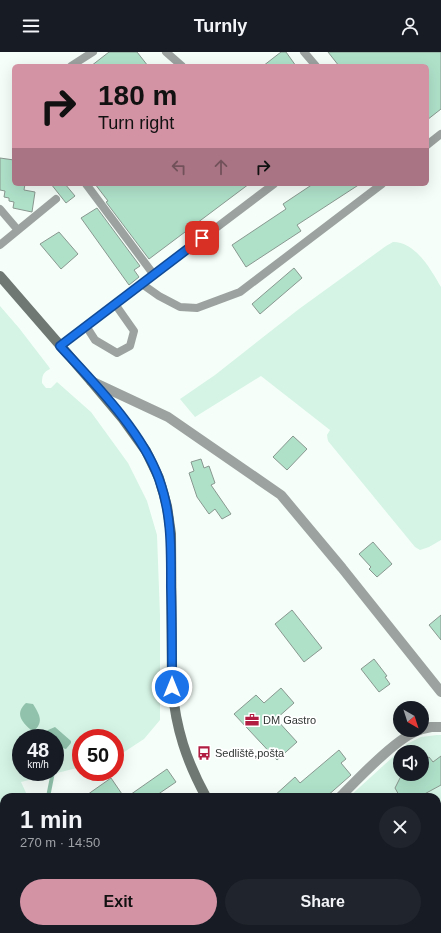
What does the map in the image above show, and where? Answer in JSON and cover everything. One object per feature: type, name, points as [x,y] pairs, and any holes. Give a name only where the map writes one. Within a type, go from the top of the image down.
[{"type":"main road","points":[[0,276],[123,419],[146,451],[159,478],[167,506],[171,534],[172,687],[174,708],[181,742],[204,793]]},
{"type":"street","points":[[91,380],[168,417],[281,495],[342,568],[441,692]]},
{"type":"street","points":[[429,728],[441,727]]},
{"type":"street","points":[[344,793],[364,773],[406,737]]},
{"type":"lane","points":[[74,64],[93,52]]},
{"type":"lane","points":[[166,52],[180,64]]},
{"type":"lane","points":[[304,52],[314,64]]},
{"type":"lane","points":[[429,143],[441,134]]},
{"type":"lane","points":[[87,186],[154,275]]},
{"type":"lane","points":[[60,346],[271,186]]},
{"type":"lane","points":[[142,284],[159,296],[180,307],[197,308],[240,292],[379,186]]},
{"type":"lane","points":[[0,245],[17,229],[56,199]]},
{"type":"lane","points":[[0,209],[17,229]]},
{"type":"lane","points":[[86,326],[95,340],[117,353],[130,346],[134,331],[115,304]]},
{"type":"shaded area","points":[[393,242],[401,243],[416,252],[433,273],[441,287],[441,540],[420,550],[415,547],[328,441],[327,435],[330,430],[261,376],[195,417],[180,399],[215,375],[299,309]]},
{"type":"shaded area","points":[[0,306],[49,367],[50,369],[43,374],[42,378],[42,383],[46,388],[51,388],[57,382],[91,412],[128,463],[147,501],[157,535],[160,616],[160,720],[144,739],[124,752],[124,729],[72,729],[72,769],[64,771],[64,729],[12,729],[12,781],[25,781],[21,782],[26,793],[0,793]]},
{"type":"shaded area","points":[[26,703],[33,704],[39,714],[40,720],[36,729],[30,729],[22,720],[20,714]]},
{"type":"shaded area","points":[[64,735],[71,741],[66,749],[64,748]]},
{"type":"shaded area","points":[[441,735],[441,793],[353,793],[393,757],[393,781],[429,781],[429,745],[406,745],[421,737]]},
{"type":"building","points":[[109,52],[137,52],[146,64],[94,64]]},
{"type":"building","points":[[281,52],[286,52],[295,64],[266,64]]},
{"type":"building","points":[[328,52],[441,52],[441,109],[429,118],[429,64],[337,64]]},
{"type":"building","points":[[0,158],[12,160],[12,186],[25,186],[24,190],[35,192],[32,212],[13,208],[14,202],[9,201],[9,198],[4,197],[5,191],[0,190]]},
{"type":"building","points":[[53,186],[67,186],[75,196],[66,203]]},
{"type":"building","points":[[97,186],[246,186],[149,259],[106,202],[108,201]]},
{"type":"building","points":[[310,186],[357,186],[297,225],[301,231],[246,267],[232,245],[286,209],[283,204]]},
{"type":"building","points":[[97,208],[140,266],[134,270],[139,277],[129,285],[81,218]]},
{"type":"building","points":[[59,232],[78,254],[61,269],[40,244]]},
{"type":"building","points":[[294,268],[302,278],[260,314],[252,304]]},
{"type":"building","points":[[293,436],[307,449],[287,470],[273,457]]},
{"type":"building","points":[[201,459],[204,468],[209,466],[215,483],[211,485],[231,514],[222,519],[215,509],[209,514],[197,497],[189,473],[194,471],[191,462]]},
{"type":"building","points":[[373,542],[392,564],[377,577],[369,569],[371,567],[359,554]]},
{"type":"building","points":[[292,610],[322,648],[304,662],[275,624]]},
{"type":"building","points":[[441,615],[441,640],[429,625]]},
{"type":"building","points":[[374,659],[387,676],[385,677],[390,684],[379,692],[361,669]]},
{"type":"building","points":[[281,688],[294,703],[276,719],[297,742],[277,760],[234,714],[256,695],[264,703]]},
{"type":"building","points":[[339,750],[346,759],[341,763],[351,775],[331,793],[277,793],[295,777],[300,783]]},
{"type":"building","points":[[441,756],[441,785],[426,793],[398,793],[395,788],[398,781],[429,781],[429,757],[433,762]]},
{"type":"building","points":[[167,769],[176,782],[160,793],[133,793]]},
{"type":"building","points":[[107,781],[113,781],[121,793],[90,793]]},
{"type":"waterway","points":[[49,793],[51,781]]},
{"type":"place","name":"DM Gastro","points":[[252,720]]},
{"type":"place","name":"Sedliště,pošta","points":[[204,753]]},
{"type":"route","points":[[172,687],[171,534],[167,506],[159,478],[146,451],[136,436],[91,380],[60,346],[202,238]]}]
